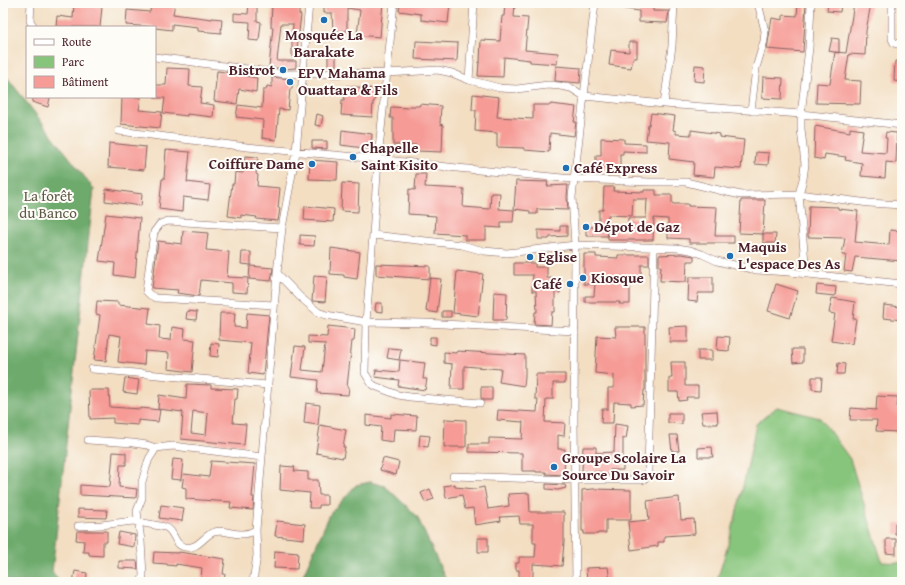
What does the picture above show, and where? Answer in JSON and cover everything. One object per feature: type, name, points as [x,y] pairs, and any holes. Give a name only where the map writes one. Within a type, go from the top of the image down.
[{"type":"street","points":[[31,3],[30,20],[33,26]]},
{"type":"street","points":[[253,582],[257,555],[256,530],[276,273],[282,228],[296,152],[309,3]]},
{"type":"street","points":[[394,3],[378,159],[366,322],[365,373],[370,383],[386,390],[410,397],[480,403]]},
{"type":"street","points":[[469,80],[474,3]]},
{"type":"street","points":[[576,582],[574,480],[575,245],[572,197],[595,3]]},
{"type":"street","points":[[664,104],[672,46],[674,3]]},
{"type":"street","points":[[752,111],[756,68],[764,41],[765,31],[758,3]]},
{"type":"street","points":[[806,274],[799,194],[805,164],[800,114],[808,48],[811,3]]},
{"type":"street","points":[[892,3],[892,39],[894,43],[902,45]]},
{"type":"street","points":[[156,57],[265,72],[303,74],[387,73],[438,70],[500,88],[517,89],[548,85],[560,86],[571,88],[584,96],[664,104],[800,114],[902,125]]},
{"type":"street","points":[[119,132],[296,152],[573,179],[650,182],[682,181],[741,195],[799,194],[869,203],[902,205]]},
{"type":"street","points":[[274,305],[156,298],[146,291],[154,232],[160,224],[168,221],[282,228]]},
{"type":"street","points":[[373,235],[462,245],[484,251],[507,253],[575,245],[654,247],[690,250],[717,261],[756,270],[902,284]]},
{"type":"street","points":[[453,476],[574,480],[642,480],[647,477],[654,247]]},
{"type":"street","points":[[276,273],[300,298],[318,312],[326,315],[366,322],[424,323],[574,332]]},
{"type":"street","points":[[92,369],[267,385]]},
{"type":"street","points":[[88,440],[133,443],[156,448],[173,446],[262,457]]},
{"type":"street","points":[[142,582],[143,575],[137,511],[142,498],[142,482],[146,468],[156,448]]},
{"type":"street","points":[[78,526],[132,521],[169,528],[179,544],[185,547],[192,547],[200,543],[211,533],[217,531],[245,535],[256,530]]},
{"type":"green space","name":"La forêt du Banco","points":[[3,72],[94,189],[52,572],[60,582],[3,582]]},
{"type":"green space","points":[[777,407],[820,418],[850,459],[882,562],[902,563],[902,582],[718,582],[717,580],[739,503],[756,424]]},
{"type":"green space","points":[[370,482],[385,486],[417,516],[447,582],[300,582],[330,514],[356,485]]},
{"type":"building","points":[[151,3],[175,3],[173,14],[222,19],[221,33],[198,31],[198,27],[172,24],[172,30],[156,28],[156,26],[126,25],[127,10],[150,12]]},
{"type":"building","points":[[249,3],[257,3],[257,21],[261,22],[259,41],[249,40],[250,22],[234,21],[234,13],[248,14]]},
{"type":"building","points":[[272,3],[299,3],[299,14],[301,15],[296,57],[292,57],[293,24],[281,24],[277,61],[296,61],[296,68],[285,69],[269,67],[273,27],[271,27]]},
{"type":"building","points":[[324,3],[383,3],[380,37],[357,35],[360,10],[347,8],[347,31],[333,31],[332,13],[324,13]]},
{"type":"building","points":[[400,3],[450,3],[448,23],[421,20],[421,14],[399,11]]},
{"type":"building","points":[[505,3],[515,4],[514,17],[528,18],[525,50],[558,53],[557,64],[530,62],[530,60],[504,57],[503,77],[478,76],[481,40],[500,41],[502,16],[504,16]]},
{"type":"building","points":[[613,3],[653,3],[653,11],[669,11],[667,23],[639,22],[639,11],[613,7]]},
{"type":"building","points":[[798,3],[806,3],[803,52],[767,49],[772,18],[783,20],[783,15],[797,16]]},
{"type":"building","points":[[828,3],[841,3],[840,12],[827,11]]},
{"type":"building","points":[[854,3],[871,3],[866,31],[865,55],[849,54],[845,80],[861,81],[860,104],[816,103],[817,83],[830,84],[835,52],[846,53]]},
{"type":"building","points":[[74,4],[102,7],[100,26],[56,26],[57,16],[73,18]]},
{"type":"building","points":[[832,38],[839,39],[839,53],[829,51]]},
{"type":"building","points":[[416,41],[458,43],[457,61],[415,59]]},
{"type":"building","points":[[629,42],[637,42],[637,58],[633,58],[631,68],[609,65],[611,50],[629,52]]},
{"type":"building","points":[[328,56],[336,56],[336,66],[328,66]]},
{"type":"building","points":[[895,61],[902,61],[902,82],[894,81]]},
{"type":"building","points":[[695,65],[705,66],[704,82],[694,81]]},
{"type":"building","points":[[556,66],[581,68],[580,83],[555,81]]},
{"type":"building","points":[[167,68],[190,69],[189,86],[202,87],[200,103],[214,105],[213,117],[163,113],[165,98],[156,98],[156,85],[166,85]]},
{"type":"building","points":[[217,71],[257,78],[256,92],[239,89],[237,104],[214,101]]},
{"type":"building","points":[[272,77],[292,80],[288,110],[279,109],[276,140],[262,138],[263,120],[236,117],[238,105],[262,108],[263,90],[266,90],[267,86],[272,87]]},
{"type":"building","points":[[763,77],[783,78],[782,99],[762,98]]},
{"type":"building","points":[[346,86],[376,89],[372,117],[341,115],[342,100],[344,100]]},
{"type":"building","points":[[473,94],[499,97],[497,117],[533,119],[533,105],[551,104],[576,107],[574,136],[550,133],[549,152],[524,150],[524,148],[497,147],[497,133],[475,131],[476,110],[472,110]]},
{"type":"building","points":[[34,98],[50,98],[48,107],[32,102]]},
{"type":"building","points":[[122,98],[141,98],[139,110],[162,112],[160,128],[121,124]]},
{"type":"building","points":[[420,104],[441,106],[440,124],[443,125],[442,152],[416,151],[416,145],[393,145],[393,118],[390,118],[391,107],[409,108],[409,106],[419,106]]},
{"type":"building","points":[[651,113],[675,116],[673,130],[676,131],[676,134],[691,135],[691,130],[720,134],[720,137],[744,140],[741,169],[715,167],[714,177],[693,175],[694,162],[669,159],[670,142],[646,140]]},
{"type":"building","points":[[317,114],[323,116],[321,126],[315,125]]},
{"type":"building","points":[[815,126],[850,132],[850,128],[863,130],[860,151],[886,153],[886,132],[897,133],[896,163],[886,162],[885,178],[861,176],[862,163],[845,160],[846,157],[825,154],[824,160],[814,158]]},
{"type":"building","points":[[342,130],[372,134],[371,149],[341,145]]},
{"type":"building","points":[[601,138],[624,139],[624,143],[646,144],[646,152],[623,151],[623,154],[620,154],[620,169],[596,168],[596,155],[601,155]]},
{"type":"building","points":[[312,141],[327,141],[327,149],[312,148]]},
{"type":"building","points":[[109,143],[146,147],[144,170],[108,167]]},
{"type":"building","points":[[166,150],[190,152],[187,182],[210,185],[208,200],[183,197],[182,212],[159,209],[162,179],[164,179]]},
{"type":"building","points":[[756,152],[769,153],[768,165],[755,164]]},
{"type":"building","points":[[245,156],[258,157],[256,174],[258,175],[257,186],[280,188],[278,208],[280,208],[278,221],[256,219],[257,217],[241,215],[241,218],[228,216],[235,172],[243,173]]},
{"type":"building","points":[[310,160],[338,162],[337,180],[309,179]]},
{"type":"building","points":[[416,174],[426,174],[425,187],[464,189],[463,207],[490,209],[491,193],[500,193],[499,209],[514,210],[513,222],[501,222],[501,228],[486,227],[486,240],[465,240],[465,235],[435,233],[436,216],[408,214],[409,189],[415,190]]},
{"type":"building","points":[[516,181],[548,182],[547,186],[568,185],[568,210],[537,209],[537,214],[530,214],[530,211],[514,209]]},
{"type":"building","points":[[342,183],[359,184],[358,212],[341,211]]},
{"type":"building","points":[[604,187],[614,187],[613,191],[644,192],[644,190],[656,190],[656,195],[672,195],[672,204],[717,207],[715,236],[734,236],[734,243],[689,243],[689,239],[668,238],[668,219],[654,218],[653,240],[608,240],[608,236],[586,236],[586,227],[599,227],[599,210],[603,210]],"holes":[[[633,199],[647,199],[646,218],[628,218],[627,231],[608,231],[608,215],[632,216]]]},
{"type":"building","points":[[106,189],[142,194],[141,206],[105,201]]},
{"type":"building","points":[[741,200],[765,200],[763,234],[739,233]]},
{"type":"building","points":[[305,206],[334,209],[333,222],[304,220]]},
{"type":"building","points":[[809,206],[838,207],[838,209],[858,211],[855,242],[889,245],[890,230],[902,231],[902,261],[855,257],[852,272],[844,271],[846,255],[842,255],[845,238],[808,237]]},
{"type":"building","points":[[106,214],[140,218],[135,278],[114,275],[115,263],[99,261]]},
{"type":"building","points":[[560,226],[567,226],[567,236],[538,239],[538,230],[560,231]]},
{"type":"building","points":[[183,231],[208,233],[206,250],[229,252],[227,277],[248,278],[247,293],[232,292],[232,283],[201,280],[199,296],[177,293],[178,290],[152,288],[158,241],[182,244]]},
{"type":"building","points":[[763,234],[776,234],[775,243],[763,243]]},
{"type":"building","points":[[300,235],[315,236],[314,246],[300,245]]},
{"type":"building","points":[[331,248],[360,252],[357,279],[344,277],[344,275],[330,274]]},
{"type":"building","points":[[242,252],[251,252],[251,265],[241,264]]},
{"type":"building","points":[[584,254],[596,254],[596,257],[618,258],[618,255],[649,255],[649,265],[641,265],[641,280],[630,280],[630,304],[619,304],[620,302],[585,302],[585,296],[594,296],[595,284],[584,284]]},
{"type":"building","points":[[681,254],[694,256],[694,261],[687,261],[686,282],[660,281],[661,266],[659,266],[659,255]]},
{"type":"building","points":[[514,263],[535,263],[535,267],[547,267],[547,278],[561,279],[560,293],[555,292],[555,312],[552,312],[551,325],[534,324],[535,312],[537,312],[536,291],[532,291],[533,275],[514,275]]},
{"type":"building","points":[[376,264],[430,266],[430,279],[376,275]]},
{"type":"building","points":[[250,266],[273,268],[271,281],[249,279]]},
{"type":"building","points":[[457,271],[483,274],[478,316],[453,313]]},
{"type":"building","points":[[314,276],[327,277],[325,302],[312,301]]},
{"type":"building","points":[[689,277],[713,277],[713,293],[698,293],[697,302],[688,301]]},
{"type":"building","points":[[430,278],[441,279],[437,313],[426,311]]},
{"type":"building","points":[[776,284],[798,291],[790,318],[768,311]]},
{"type":"building","points":[[817,285],[836,287],[835,296],[816,294]]},
{"type":"building","points":[[494,292],[507,293],[506,320],[493,320]]},
{"type":"building","points":[[832,298],[855,302],[853,319],[856,319],[852,344],[831,341],[835,314],[829,313]]},
{"type":"building","points":[[97,301],[118,302],[118,305],[150,308],[148,324],[160,326],[159,339],[171,340],[172,327],[185,329],[184,339],[195,340],[192,372],[168,369],[169,353],[145,351],[144,365],[118,362],[121,336],[109,334],[106,361],[94,360],[100,315],[96,314]]},
{"type":"building","points":[[376,303],[382,303],[382,312],[375,311]]},
{"type":"building","points":[[884,305],[902,307],[902,320],[883,318]]},
{"type":"building","points":[[187,311],[197,312],[196,320],[186,319]]},
{"type":"building","points":[[442,311],[451,311],[451,317],[442,317]]},
{"type":"building","points":[[220,313],[235,313],[234,327],[246,328],[247,313],[269,315],[263,375],[248,373],[251,343],[219,340]]},
{"type":"building","points":[[328,326],[355,329],[354,341],[352,341],[347,387],[349,387],[348,395],[317,393],[318,380],[291,377],[295,346],[305,347],[302,370],[322,372],[325,344],[308,343],[308,336],[327,337]]},
{"type":"building","points":[[688,326],[688,342],[670,342],[669,327]]},
{"type":"building","points":[[615,327],[645,327],[645,390],[643,405],[631,406],[631,403],[614,402],[613,423],[601,423],[602,409],[608,409],[608,388],[614,388],[614,375],[595,373],[597,336],[616,337]]},
{"type":"building","points":[[718,336],[730,337],[729,351],[717,350]]},
{"type":"building","points":[[430,337],[436,337],[436,345],[430,344]]},
{"type":"building","points":[[211,343],[219,344],[218,357],[210,356]]},
{"type":"building","points":[[389,348],[401,349],[399,360],[387,358]]},
{"type":"building","points":[[792,349],[803,349],[803,362],[793,363]]},
{"type":"building","points":[[698,350],[712,350],[712,360],[698,360]]},
{"type":"building","points":[[457,351],[525,355],[524,386],[499,382],[501,369],[464,366],[464,389],[451,389],[452,364],[444,363],[444,352],[456,353]]},
{"type":"building","points":[[400,360],[425,363],[423,379],[427,379],[425,390],[398,386],[399,380],[375,377],[376,370],[399,372]]},
{"type":"building","points":[[671,362],[685,362],[685,386],[698,386],[698,397],[686,397],[687,400],[679,401],[678,392],[669,392],[669,378],[672,378]]},
{"type":"building","points":[[838,363],[845,364],[844,374],[837,374]]},
{"type":"building","points":[[536,374],[565,374],[565,383],[553,383],[553,399],[546,399],[545,422],[565,423],[564,436],[558,435],[558,449],[565,449],[564,475],[546,474],[546,472],[536,471],[522,471],[522,453],[469,452],[469,444],[489,444],[489,438],[522,439],[523,422],[497,420],[498,410],[537,412],[538,399],[535,399]]},
{"type":"building","points":[[812,377],[822,377],[821,390],[812,389]]},
{"type":"building","points":[[125,378],[139,380],[137,394],[123,392]]},
{"type":"building","points":[[187,384],[211,385],[211,388],[238,389],[237,399],[235,399],[233,423],[246,424],[244,445],[181,439],[183,412],[158,409],[159,395],[186,399]],"holes":[[[193,411],[208,413],[206,435],[191,433]]]},
{"type":"building","points":[[481,387],[492,387],[492,400],[484,400],[481,398]]},
{"type":"building","points":[[89,390],[109,390],[110,407],[160,410],[158,422],[138,420],[138,425],[113,423],[113,418],[90,419]]},
{"type":"building","points":[[877,396],[898,397],[897,408],[902,408],[900,432],[876,431],[877,420],[850,420],[851,408],[876,410]]},
{"type":"building","points":[[306,403],[320,405],[318,425],[304,423]]},
{"type":"building","points":[[717,411],[718,424],[703,424],[701,412]]},
{"type":"building","points":[[668,413],[682,413],[682,424],[668,423]]},
{"type":"building","points":[[391,414],[417,416],[416,430],[394,429],[393,442],[380,440],[381,427],[366,425],[366,415],[391,418]]},
{"type":"building","points":[[445,419],[466,420],[466,447],[444,447]]},
{"type":"building","points":[[615,424],[628,426],[626,439],[623,438],[623,470],[610,470],[611,474],[602,475],[602,472],[582,471],[583,447],[596,447],[596,453],[614,452]]},
{"type":"building","points":[[320,425],[346,430],[343,458],[316,453]]},
{"type":"building","points":[[420,435],[430,436],[428,447],[419,446]]},
{"type":"building","points":[[670,435],[677,435],[679,451],[672,451]]},
{"type":"building","points":[[712,447],[713,457],[698,457],[698,448]]},
{"type":"building","points":[[113,452],[126,453],[126,465],[120,465],[119,487],[137,489],[136,498],[80,495],[80,485],[110,487]]},
{"type":"building","points":[[383,458],[399,462],[396,475],[380,470]]},
{"type":"building","points":[[173,459],[183,460],[181,480],[171,479]]},
{"type":"building","points":[[211,461],[255,464],[252,497],[254,497],[253,510],[230,508],[231,502],[186,499],[186,488],[182,487],[184,474],[209,477]]},
{"type":"building","points":[[281,466],[295,467],[294,471],[308,472],[308,480],[318,480],[319,495],[327,495],[327,505],[319,505],[319,508],[309,508],[310,493],[280,490]]},
{"type":"building","points":[[455,484],[455,487],[475,489],[484,487],[488,509],[509,506],[508,494],[529,493],[530,512],[564,512],[562,566],[533,564],[533,582],[519,582],[519,570],[516,570],[516,563],[519,563],[519,557],[535,557],[536,543],[533,543],[533,524],[520,524],[519,516],[500,517],[501,521],[475,525],[473,508],[465,509],[462,495],[446,498],[444,486]]},
{"type":"building","points":[[546,484],[565,485],[566,488],[558,490],[546,489]]},
{"type":"building","points":[[430,489],[434,499],[425,502],[421,493]]},
{"type":"building","points":[[582,490],[631,490],[631,520],[606,520],[606,533],[584,534],[584,531],[582,531]]},
{"type":"building","points":[[679,497],[681,520],[694,519],[695,534],[664,536],[664,542],[658,542],[658,546],[631,550],[628,522],[649,520],[647,501]]},
{"type":"building","points":[[161,505],[184,508],[182,521],[159,518]]},
{"type":"building","points":[[78,509],[107,510],[106,518],[78,517]]},
{"type":"building","points":[[277,521],[305,524],[304,539],[275,536]]},
{"type":"building","points":[[895,523],[902,523],[902,534],[895,534]]},
{"type":"building","points":[[77,531],[107,531],[107,542],[103,542],[103,556],[89,555],[89,552],[83,552],[84,541],[76,540]]},
{"type":"building","points":[[119,532],[135,535],[134,547],[117,544]]},
{"type":"building","points":[[478,538],[488,538],[488,552],[478,552]]},
{"type":"building","points":[[886,539],[896,539],[896,554],[886,553]]},
{"type":"building","points":[[275,551],[298,553],[297,569],[274,568]]},
{"type":"building","points":[[154,552],[179,552],[225,559],[223,574],[225,574],[224,581],[201,578],[202,568],[176,564],[176,566],[153,563]]},
{"type":"building","points":[[119,561],[137,561],[138,569],[119,568]]},
{"type":"building","points":[[608,567],[610,582],[587,582],[586,568]]},
{"type":"building","points":[[75,571],[87,573],[86,582],[73,582]]},
{"type":"place","name":"Mosquée La Barakate","points":[[324,20]]},
{"type":"place","name":"Bistrot","points":[[283,70]]},
{"type":"place","name":"EPV Mahama Ouattara & Fils","points":[[290,82]]},
{"type":"place","name":"Chapelle Saint Kisito","points":[[353,157]]},
{"type":"place","name":"Coiffure Dame","points":[[312,164]]},
{"type":"place","name":"Café Express","points":[[566,168]]},
{"type":"place","name":"Dépot de Gaz","points":[[586,227]]},
{"type":"place","name":"Maquis L'espace Des As","points":[[730,256]]},
{"type":"place","name":"Eglise","points":[[530,257]]},
{"type":"place","name":"Kiosque","points":[[583,278]]},
{"type":"place","name":"Café","points":[[570,284]]},
{"type":"place","name":"Groupe Scolaire La Source Du Savoir","points":[[554,467]]}]
